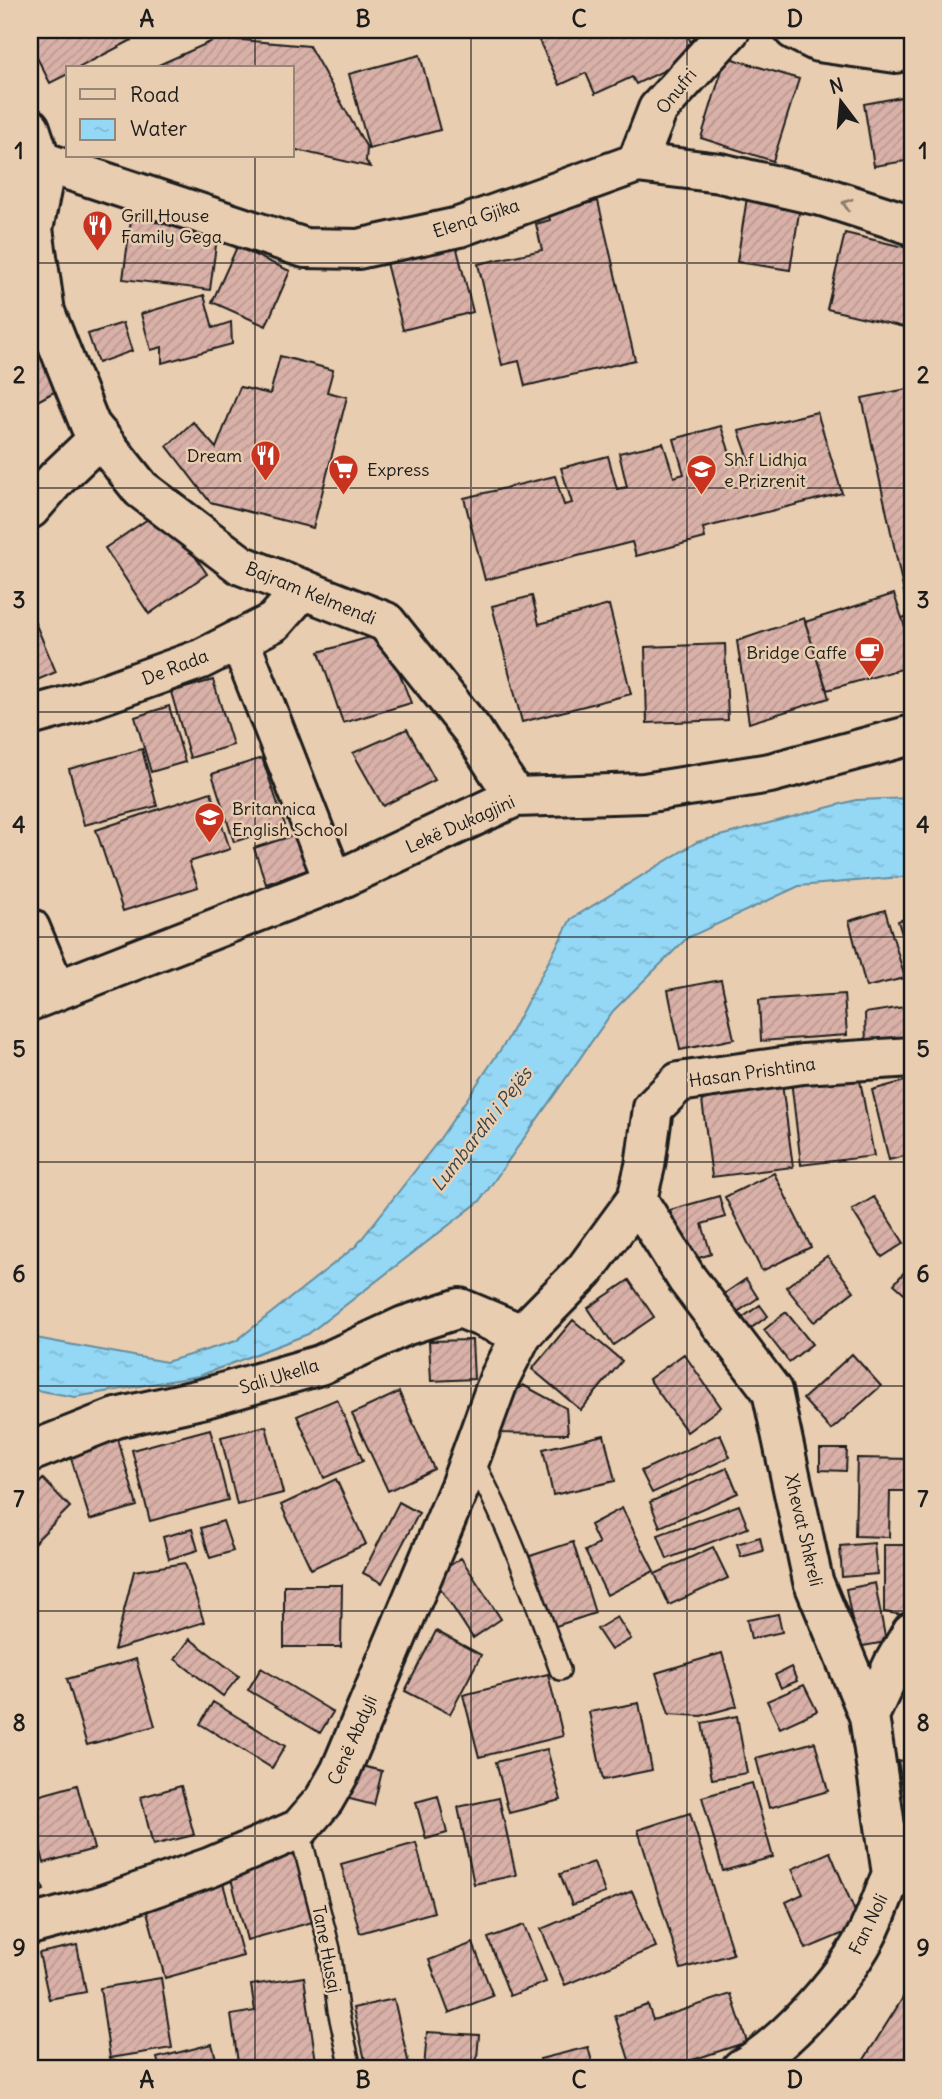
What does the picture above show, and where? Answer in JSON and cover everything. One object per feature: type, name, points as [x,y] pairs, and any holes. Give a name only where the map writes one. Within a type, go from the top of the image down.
[{"type":"street","name":"Onufri","points":[[638,163],[657,109],[730,30]]},
{"type":"street","points":[[794,30],[818,41],[896,53],[912,47]]},
{"type":"street","name":"Elena Gjika","points":[[35,145],[66,157]]},
{"type":"street","name":"Bajram Kelmendi","points":[[35,145],[43,180],[33,229],[37,315],[90,425],[141,489],[241,565],[386,622],[472,730],[515,797]]},
{"type":"street","name":"Elena Gjika","points":[[69,158],[306,248],[358,249],[459,227],[638,163],[733,176],[825,197],[912,225]]},
{"type":"street","points":[[30,509],[57,478],[100,437]]},
{"type":"street","name":"De Rada","points":[[30,716],[81,702],[201,659],[274,622],[303,589]]},
{"type":"street","points":[[239,639],[334,882]]},
{"type":"street","name":"Lekë Dukagjini","points":[[43,996],[334,882],[515,797],[656,791],[770,772],[912,735]]},
{"type":"street","points":[[30,928],[43,996]]},
{"type":"street","name":"Hasan Prishtina","points":[[637,1199],[645,1166],[653,1108],[679,1082],[803,1064],[912,1056]]},
{"type":"street","name":"Cenë Abdyli","points":[[30,1925],[100,1906],[211,1867],[299,1829],[324,1800],[340,1772],[471,1457],[499,1380],[522,1334],[585,1270],[637,1199]]},
{"type":"street","name":"Xhevat Shkreli","points":[[637,1199],[687,1279],[772,1391],[813,1581],[869,1716],[902,1875]]},
{"type":"street","name":"Sali Ukella","points":[[30,1452],[116,1418],[205,1398],[320,1365],[404,1326],[460,1308],[522,1334]]},
{"type":"street","points":[[869,1716],[912,1632]]},
{"type":"street","name":"Fan Noli","points":[[741,2069],[760,2059],[804,2019],[866,1938],[902,1875]]},
{"type":"lane","points":[[471,1457],[490,1491],[517,1552],[560,1670]]},
{"type":"lane","name":"Tane Husaj","points":[[299,1829],[330,1949],[338,2010],[351,2069]]},
{"type":"water","name":"Lumbardhi i Pejës","points":[[912,798],[912,876],[799,886],[687,938],[613,1011],[480,1201],[308,1334],[199,1376],[75,1397],[30,1389],[30,1337],[166,1362],[236,1341],[356,1246],[439,1140],[507,1040],[571,919],[697,842],[856,800]]},
{"type":"building","points":[[30,30],[127,30],[132,40],[82,66],[66,66],[66,75],[50,83],[30,44]]},
{"type":"building","points":[[534,30],[685,30],[697,55],[636,84],[632,77],[595,94],[586,73],[560,85]]},
{"type":"building","points":[[219,38],[309,46],[367,148],[366,161],[370,167],[294,149],[294,66],[156,66]]},
{"type":"building","points":[[420,55],[440,130],[369,149],[349,74]]},
{"type":"building","points":[[726,57],[799,79],[773,161],[701,138]]},
{"type":"building","points":[[912,95],[912,160],[874,166],[864,104]]},
{"type":"building","points":[[748,191],[801,200],[790,270],[737,262]]},
{"type":"building","points":[[598,201],[635,360],[525,386],[519,361],[502,365],[478,264],[542,250],[536,224],[550,220],[548,213]]},
{"type":"building","points":[[131,219],[218,230],[210,290],[123,279]]},
{"type":"building","points":[[845,233],[912,249],[912,329],[827,309]]},
{"type":"building","points":[[455,241],[473,312],[403,330],[385,259]]},
{"type":"building","points":[[237,247],[290,271],[266,326],[212,302]]},
{"type":"building","points":[[204,295],[213,328],[231,322],[232,344],[162,363],[162,347],[151,350],[141,314]]},
{"type":"building","points":[[123,323],[132,351],[98,363],[88,334]]},
{"type":"building","points":[[35,328],[67,385],[30,405],[30,331]]},
{"type":"building","points":[[280,356],[333,370],[327,392],[347,397],[313,528],[210,502],[167,446],[193,422],[216,448],[240,387],[270,394]]},
{"type":"building","points":[[912,388],[912,596],[905,597],[862,398]]},
{"type":"building","name":"Sh.f Lidhja e Prizrenit","points":[[817,412],[842,493],[703,528],[705,538],[636,556],[632,542],[485,580],[464,498],[555,476],[564,505],[572,503],[561,468],[608,456],[617,489],[627,487],[619,453],[663,443],[674,477],[684,474],[674,439],[721,426],[734,466],[750,462],[739,431]]},
{"type":"building","points":[[163,509],[207,574],[149,614],[105,548]]},
{"type":"building","points":[[894,594],[912,648],[912,666],[827,690],[805,622]]},
{"type":"building","points":[[532,596],[539,624],[609,605],[631,694],[522,722],[492,606]]},
{"type":"building","points":[[30,613],[56,672],[30,683]]},
{"type":"building","points":[[912,615],[912,648],[902,618]]},
{"type":"building","points":[[804,618],[829,698],[749,723],[737,641]]},
{"type":"building","points":[[384,633],[411,703],[343,723],[319,652]]},
{"type":"building","points":[[725,644],[728,720],[647,723],[645,647]]},
{"type":"building","points":[[213,680],[233,745],[190,758],[171,692]]},
{"type":"building","points":[[169,706],[185,762],[151,772],[135,717]]},
{"type":"building","points":[[407,729],[435,780],[383,806],[353,753]]},
{"type":"building","points":[[142,749],[157,806],[84,825],[69,769]]},
{"type":"building","points":[[262,758],[285,825],[234,842],[212,774]]},
{"type":"building","points":[[211,792],[230,849],[189,862],[198,887],[123,911],[96,830]]},
{"type":"building","points":[[295,835],[307,870],[266,884],[254,848]]},
{"type":"building","points":[[885,910],[905,978],[866,987],[849,921]]},
{"type":"building","points":[[912,916],[912,967],[898,921]]},
{"type":"building","points":[[721,980],[734,1039],[680,1050],[668,990]]},
{"type":"building","points":[[844,994],[847,1035],[761,1041],[759,1000]]},
{"type":"building","points":[[904,1007],[906,1044],[866,1046],[865,1013]]},
{"type":"building","points":[[858,1069],[874,1156],[801,1165],[791,1080]]},
{"type":"building","points":[[912,1079],[912,1154],[889,1160],[872,1090]]},
{"type":"building","points":[[782,1084],[793,1167],[712,1177],[702,1100]]},
{"type":"building","points":[[774,1173],[811,1247],[762,1271],[725,1197]]},
{"type":"building","points":[[719,1196],[725,1217],[702,1224],[711,1254],[686,1262],[670,1210]]},
{"type":"building","points":[[874,1197],[904,1243],[882,1257],[852,1210]]},
{"type":"building","points":[[827,1256],[854,1291],[814,1322],[786,1287]]},
{"type":"building","points":[[912,1263],[912,1300],[894,1284]]},
{"type":"building","points":[[746,1279],[758,1298],[733,1315],[721,1296]]},
{"type":"building","points":[[629,1280],[654,1317],[613,1345],[588,1308]]},
{"type":"building","points":[[760,1305],[768,1316],[743,1334],[735,1323]]},
{"type":"building","points":[[786,1312],[812,1344],[789,1362],[764,1330]]},
{"type":"building","points":[[573,1320],[622,1361],[581,1410],[532,1369]]},
{"type":"building","points":[[472,1340],[474,1379],[431,1381],[429,1341]]},
{"type":"building","points":[[684,1354],[721,1407],[687,1432],[649,1379]]},
{"type":"building","points":[[852,1354],[881,1386],[831,1430],[803,1399]]},
{"type":"building","points":[[523,1385],[566,1408],[568,1434],[489,1433],[498,1406]]},
{"type":"building","points":[[399,1392],[434,1469],[388,1491],[352,1414]]},
{"type":"building","points":[[337,1399],[363,1461],[324,1478],[297,1416]]},
{"type":"building","points":[[266,1426],[283,1493],[237,1505],[221,1437]]},
{"type":"building","points":[[210,1429],[228,1500],[150,1521],[132,1450]]},
{"type":"building","points":[[720,1434],[730,1457],[652,1493],[641,1471]]},
{"type":"building","points":[[604,1435],[615,1481],[553,1495],[543,1449]]},
{"type":"building","points":[[118,1439],[137,1506],[90,1520],[70,1455]]},
{"type":"building","points":[[820,1449],[847,1449],[846,1471],[820,1470]]},
{"type":"building","points":[[857,1458],[912,1459],[912,1491],[890,1491],[889,1537],[855,1536]]},
{"type":"building","points":[[727,1468],[738,1493],[660,1527],[650,1502]]},
{"type":"building","points":[[43,1479],[70,1507],[30,1547],[30,1493]]},
{"type":"building","points":[[336,1479],[366,1544],[311,1569],[281,1505]]},
{"type":"building","points":[[399,1502],[419,1513],[382,1583],[363,1573]]},
{"type":"building","points":[[739,1505],[748,1528],[667,1559],[658,1535]]},
{"type":"building","points":[[622,1508],[654,1571],[607,1595],[585,1551],[599,1544],[590,1525]]},
{"type":"building","points":[[223,1521],[233,1551],[210,1558],[201,1528]]},
{"type":"building","points":[[192,1529],[198,1550],[169,1559],[163,1537]]},
{"type":"building","points":[[760,1537],[763,1551],[741,1557],[737,1544]]},
{"type":"building","points":[[573,1542],[595,1613],[547,1629],[524,1558]]},
{"type":"building","points":[[874,1543],[877,1574],[842,1577],[840,1546]]},
{"type":"building","points":[[884,1545],[912,1545],[912,1607],[909,1616],[884,1612]]},
{"type":"building","points":[[713,1547],[728,1578],[669,1605],[655,1574]]},
{"type":"building","points":[[461,1558],[501,1619],[473,1638],[433,1577]]},
{"type":"building","points":[[185,1563],[204,1622],[114,1650],[134,1571]]},
{"type":"building","points":[[875,1583],[886,1642],[857,1647],[846,1589]]},
{"type":"building","points":[[284,1585],[342,1585],[341,1647],[284,1647]]},
{"type":"building","points":[[778,1614],[782,1632],[751,1639],[747,1620]]},
{"type":"building","points":[[617,1617],[631,1639],[611,1650],[597,1629]]},
{"type":"building","points":[[436,1631],[481,1655],[450,1714],[405,1691]]},
{"type":"building","points":[[190,1639],[239,1676],[223,1696],[175,1659]]},
{"type":"building","points":[[722,1653],[737,1706],[701,1716],[669,1714],[656,1673]]},
{"type":"building","points":[[136,1659],[155,1726],[87,1745],[67,1679]]},
{"type":"building","points":[[791,1667],[797,1681],[781,1688],[775,1675]]},
{"type":"building","points":[[261,1668],[333,1712],[320,1733],[248,1690]]},
{"type":"building","points":[[548,1674],[563,1736],[479,1757],[463,1695]]},
{"type":"building","points":[[804,1685],[817,1711],[780,1728],[767,1701]]},
{"type":"building","points":[[213,1702],[285,1746],[272,1768],[200,1724]]},
{"type":"building","points":[[639,1703],[652,1770],[603,1780],[589,1712]]},
{"type":"building","points":[[737,1716],[747,1773],[712,1779],[702,1723]]},
{"type":"building","points":[[815,1742],[828,1791],[769,1808],[756,1758]]},
{"type":"building","points":[[547,1749],[561,1800],[509,1813],[496,1762]]},
{"type":"building","points":[[912,1759],[912,1797],[905,1798],[898,1761]]},
{"type":"building","points":[[350,1763],[382,1771],[374,1805],[342,1797]]},
{"type":"building","points":[[752,1783],[773,1857],[723,1871],[702,1797]]},
{"type":"building","points":[[77,1785],[94,1849],[44,1863],[30,1809],[30,1798]]},
{"type":"building","points":[[181,1786],[194,1835],[153,1845],[141,1797]]},
{"type":"building","points":[[438,1796],[447,1833],[426,1839],[416,1802]]},
{"type":"building","points":[[499,1798],[516,1875],[474,1884],[458,1807]]},
{"type":"building","points":[[690,1813],[733,1954],[681,1969],[638,1830]]},
{"type":"building","points":[[416,1843],[434,1912],[360,1933],[341,1864]]},
{"type":"building","points":[[296,1850],[316,1921],[247,1940],[228,1867]]},
{"type":"building","points":[[830,1852],[861,1926],[806,1949],[786,1902],[803,1894],[792,1869]]},
{"type":"building","points":[[30,1856],[44,1890],[30,1896]]},
{"type":"building","points":[[594,1862],[605,1893],[572,1905],[560,1874]]},
{"type":"building","points":[[221,1876],[243,1956],[165,1978],[143,1897]]},
{"type":"building","points":[[632,1891],[656,1947],[565,1985],[541,1929]]},
{"type":"building","points":[[524,1925],[546,1982],[510,1996],[488,1938]]},
{"type":"building","points":[[473,1943],[493,1996],[449,2013],[429,1960]]},
{"type":"building","points":[[77,1945],[86,1992],[49,1999],[39,1953]]},
{"type":"building","points":[[304,1977],[317,2069],[239,2069],[231,2015],[255,2011],[251,1985]]},
{"type":"building","points":[[161,1978],[172,2048],[110,2058],[100,1988]]},
{"type":"building","points":[[906,1993],[912,1997],[912,2069],[858,2069]]},
{"type":"building","points":[[731,1994],[747,2042],[665,2069],[632,2069],[615,2016],[648,2005],[653,2020]]},
{"type":"building","points":[[394,1999],[410,2069],[367,2069],[353,2008]]},
{"type":"building","points":[[427,2032],[479,2035],[476,2069],[424,2069]]},
{"type":"building","points":[[212,2044],[219,2069],[160,2069],[157,2058]]},
{"type":"building","points":[[588,2047],[594,2069],[542,2069],[540,2059]]},
{"type":"place","name":"Grill House Family Gega","points":[[98,252]]},
{"type":"place","name":"Dream","points":[[265,482]]},
{"type":"place","name":"Express","points":[[344,496]]},
{"type":"place","name":"Sh.f Lidhja e Prizrenit","points":[[701,496]]},
{"type":"place","name":"Bridge Caffe","points":[[870,679]]},
{"type":"place","name":"Britannica English School","points":[[209,845]]}]
